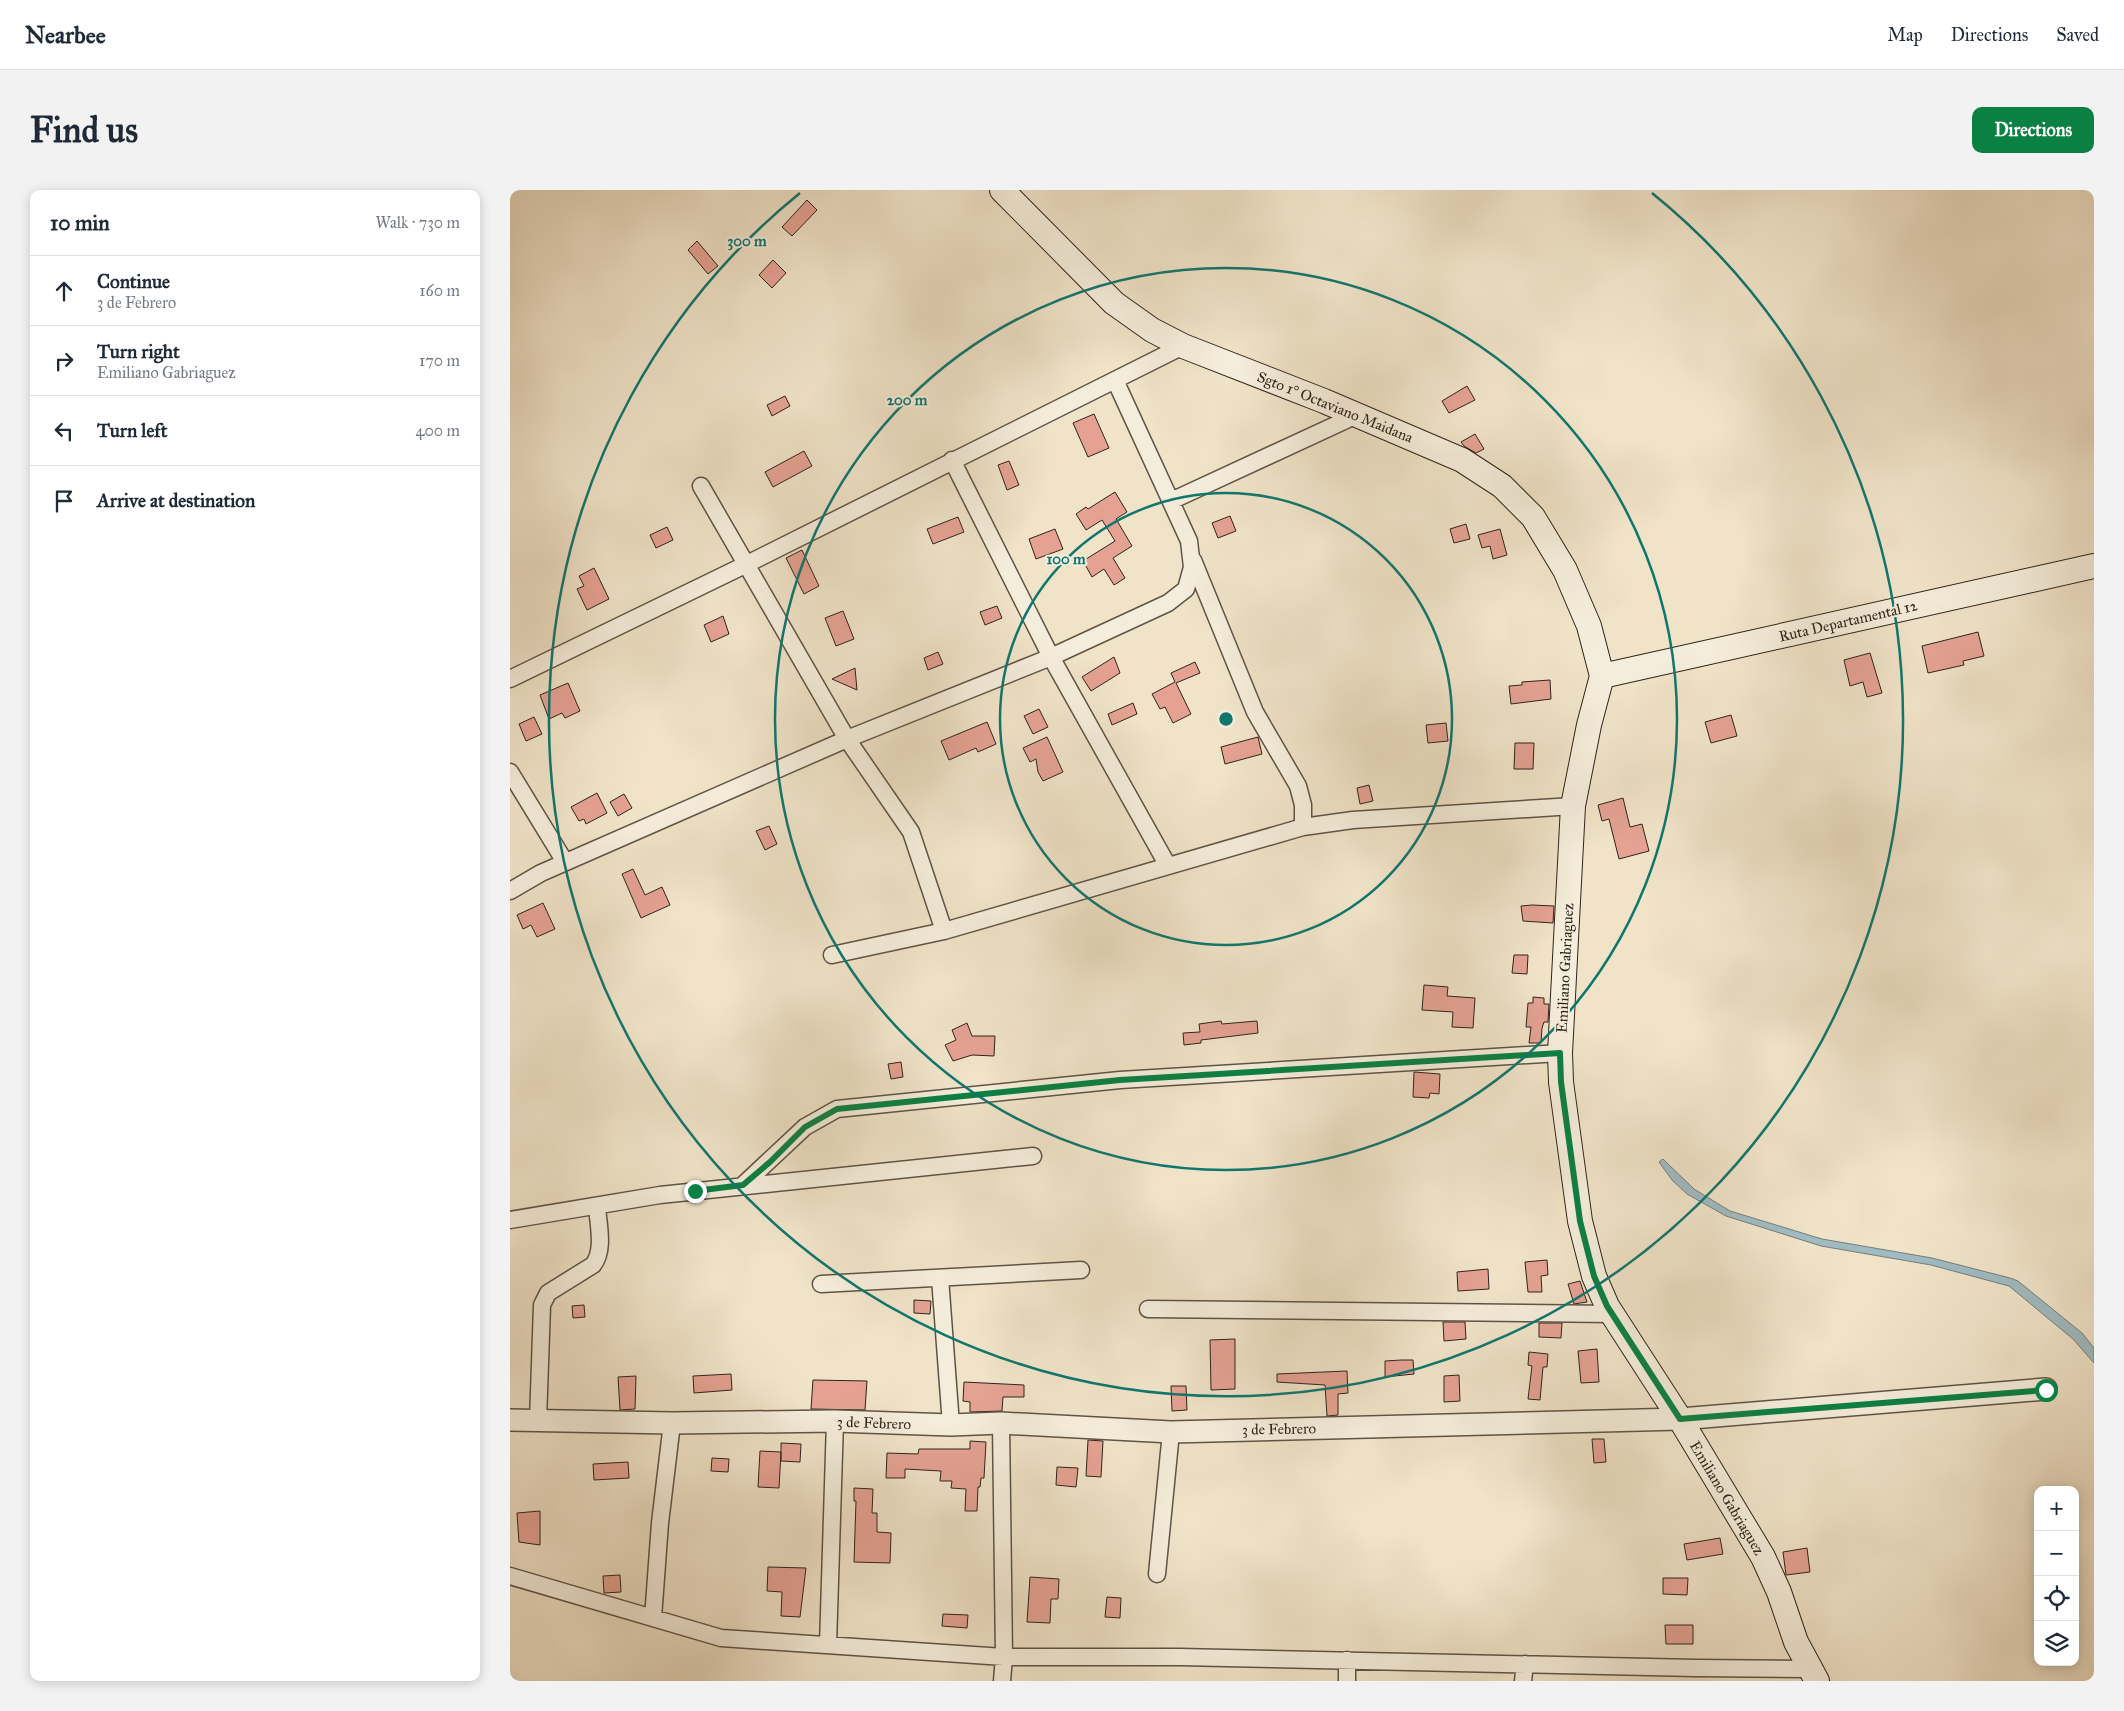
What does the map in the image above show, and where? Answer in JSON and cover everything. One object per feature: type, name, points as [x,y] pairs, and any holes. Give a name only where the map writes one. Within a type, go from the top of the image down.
[{"type":"main road","name":"Sgto 1° Octaviano Maidana","points":[[1002,190],[1114,303],[1152,330],[1183,346],[1357,415],[1462,460],[1502,486],[1533,517],[1568,578],[1589,626],[1602,676]]},
{"type":"main road","name":"Ruta Departamental 12","points":[[1602,676],[2094,566]]},
{"type":"main road","name":"Emiliano Gabriaguez","points":[[1602,676],[1573,806],[1560,1053],[1561,1082],[1580,1221],[1594,1276],[1612,1314],[1680,1419],[1763,1557],[1779,1592],[1796,1642],[1814,1675]]},
{"type":"street","points":[[510,679],[747,564],[1183,346]]},
{"type":"street","points":[[510,891],[565,862],[847,739],[1051,657],[1168,603],[1186,589],[1192,567],[1189,541],[1115,380]]},
{"type":"street","points":[[1170,501],[1357,415]]},
{"type":"street","points":[[952,460],[1051,657],[1168,866]]},
{"type":"street","points":[[701,486],[847,739],[911,832],[944,931]]},
{"type":"street","points":[[1190,553],[1255,712],[1298,786],[1303,806],[1303,827]]},
{"type":"street","points":[[510,772],[565,862]]},
{"type":"street","points":[[832,955],[944,931],[1303,827],[1353,820],[1573,806]]},
{"type":"street","points":[[743,1185],[770,1162],[805,1127],[837,1109],[1120,1080],[1560,1053]]},
{"type":"street","points":[[510,1220],[660,1195],[1033,1156]]},
{"type":"street","points":[[538,1421],[542,1305],[548,1293],[593,1265],[598,1258],[600,1248],[598,1206]]},
{"type":"street","points":[[821,1284],[1081,1270]]},
{"type":"street","points":[[940,1278],[951,1425]]},
{"type":"street","points":[[1148,1309],[1612,1314]]},
{"type":"street","name":"3 de Febrero","points":[[510,1420],[672,1423],[835,1421],[951,1425],[1001,1423],[1171,1432],[1680,1419],[2046,1390]]},
{"type":"street","points":[[828,1645],[835,1421]]},
{"type":"street","points":[[653,1618],[660,1523],[672,1423]]},
{"type":"street","points":[[1001,1423],[1004,1657],[1002,1681]]},
{"type":"street","points":[[1157,1574],[1171,1432]]},
{"type":"street","points":[[510,1576],[721,1638],[1004,1657],[1180,1657],[1347,1660],[1525,1664],[1695,1675],[1814,1675]]},
{"type":"street","points":[[1347,1660],[1347,1681]]},
{"type":"street","points":[[1523,1681],[1525,1664]]},
{"type":"water","points":[[1663,1159],[1694,1189],[1730,1211],[1822,1239],[1932,1258],[2018,1281],[2082,1333],[2094,1348],[2094,1363],[2073,1339],[2009,1286],[1931,1265],[1821,1246],[1726,1216],[1687,1194],[1672,1180],[1659,1162]]},
{"type":"building","points":[[807,200],[817,210],[792,236],[782,227]]},
{"type":"building","points":[[697,241],[718,266],[708,274],[688,250]]},
{"type":"building","points":[[773,260],[786,273],[772,288],[759,275]]},
{"type":"building","points":[[1467,386],[1475,400],[1449,413],[1442,401]]},
{"type":"building","points":[[785,396],[790,406],[772,416],[767,405]]},
{"type":"building","points":[[1094,414],[1109,448],[1088,457],[1073,423]]},
{"type":"building","points":[[1475,434],[1484,449],[1476,453],[1461,442]]},
{"type":"building","points":[[804,451],[812,466],[773,487],[765,472]]},
{"type":"building","points":[[1009,461],[1019,485],[1007,490],[998,465]]},
{"type":"building","points":[[1115,492],[1127,512],[1116,519],[1132,546],[1113,558],[1125,578],[1114,585],[1104,569],[1092,577],[1083,561],[1115,541],[1102,520],[1086,530],[1076,514],[1086,507],[1088,509]]},
{"type":"building","points":[[1230,516],[1236,531],[1218,538],[1212,523]]},
{"type":"building","points":[[958,517],[964,532],[933,544],[927,529]]},
{"type":"building","points":[[1466,524],[1470,539],[1454,543],[1450,529]]},
{"type":"building","points":[[667,527],[673,540],[656,548],[650,535]]},
{"type":"building","points":[[1055,529],[1063,549],[1036,559],[1029,539]]},
{"type":"building","points":[[1500,529],[1507,555],[1493,559],[1490,546],[1482,548],[1478,535]]},
{"type":"building","points":[[802,550],[819,586],[804,594],[786,558]]},
{"type":"building","points":[[594,568],[609,599],[587,610],[577,589],[584,586],[579,576]]},
{"type":"building","points":[[997,606],[1002,618],[985,625],[980,612]]},
{"type":"building","points":[[843,611],[854,639],[836,646],[825,618]]},
{"type":"building","points":[[723,616],[729,634],[711,642],[704,625]]},
{"type":"building","points":[[1978,632],[1984,656],[1963,661],[1964,665],[1928,673],[1922,646]]},
{"type":"building","points":[[938,652],[943,664],[928,670],[924,658]]},
{"type":"building","points":[[1870,653],[1882,693],[1867,697],[1863,682],[1850,686],[1844,660]]},
{"type":"building","points":[[1114,657],[1120,673],[1091,691],[1082,677]]},
{"type":"building","points":[[1195,662],[1200,673],[1176,683],[1191,714],[1173,723],[1165,707],[1160,709],[1152,694],[1175,682],[1171,673]]},
{"type":"building","points":[[855,668],[857,690],[832,679]]},
{"type":"building","points":[[1550,680],[1551,699],[1511,704],[1509,686],[1522,685],[1522,682]]},
{"type":"building","points":[[568,683],[580,711],[565,718],[562,713],[549,719],[540,695]]},
{"type":"building","points":[[1133,703],[1137,714],[1112,725],[1108,714]]},
{"type":"building","points":[[1039,709],[1048,727],[1033,734],[1024,716]]},
{"type":"building","points":[[1731,715],[1737,736],[1711,743],[1705,722]]},
{"type":"building","points":[[534,717],[542,734],[526,741],[519,724]]},
{"type":"building","points":[[987,722],[996,744],[978,752],[976,748],[949,760],[941,741]]},
{"type":"building","points":[[1446,723],[1448,741],[1428,743],[1426,725]]},
{"type":"building","points":[[1047,737],[1063,772],[1043,781],[1038,772],[1036,759],[1030,762],[1023,748]]},
{"type":"building","points":[[1258,737],[1262,754],[1225,764],[1221,747]]},
{"type":"building","points":[[1515,743],[1534,743],[1533,769],[1514,769]]},
{"type":"building","points":[[1369,785],[1373,801],[1360,804],[1357,788]]},
{"type":"building","points":[[597,793],[607,813],[586,824],[584,819],[579,821],[571,807]]},
{"type":"building","points":[[624,794],[632,808],[618,816],[610,802]]},
{"type":"building","points":[[1623,798],[1630,827],[1642,824],[1649,851],[1619,859],[1609,819],[1602,821],[1598,805]]},
{"type":"building","points":[[769,826],[777,844],[765,850],[756,831]]},
{"type":"building","points":[[633,869],[645,895],[662,887],[670,905],[641,918],[622,874]]},
{"type":"building","points":[[543,903],[555,929],[537,937],[531,925],[523,929],[517,915]]},
{"type":"building","points":[[1521,906],[1554,906],[1553,923],[1523,921]]},
{"type":"building","points":[[1514,955],[1528,955],[1527,974],[1512,973]]},
{"type":"building","points":[[1424,985],[1448,987],[1447,996],[1475,998],[1473,1028],[1452,1027],[1453,1012],[1422,1010]]},
{"type":"building","points":[[1533,997],[1544,998],[1544,1004],[1549,1004],[1548,1022],[1544,1022],[1542,1028],[1541,1043],[1529,1043],[1531,1027],[1526,1027],[1528,1003],[1533,1003]]},
{"type":"building","points":[[1221,1021],[1222,1024],[1257,1021],[1258,1033],[1201,1040],[1201,1043],[1184,1045],[1183,1033],[1200,1032],[1199,1024]]},
{"type":"building","points":[[967,1023],[972,1036],[995,1036],[994,1056],[972,1055],[953,1061],[945,1045],[956,1040],[952,1030]]},
{"type":"building","points":[[901,1062],[903,1077],[891,1079],[888,1064]]},
{"type":"building","points":[[1414,1072],[1440,1074],[1439,1094],[1430,1093],[1429,1098],[1413,1097]]},
{"type":"building","points":[[1547,1260],[1548,1275],[1541,1276],[1542,1292],[1528,1292],[1525,1262]]},
{"type":"building","points":[[1488,1269],[1489,1289],[1458,1291],[1457,1272]]},
{"type":"building","points":[[1580,1281],[1587,1302],[1574,1304],[1568,1284]]},
{"type":"building","points":[[914,1300],[931,1301],[930,1314],[914,1313]]},
{"type":"building","points":[[584,1305],[585,1317],[573,1318],[572,1306]]},
{"type":"building","points":[[1443,1322],[1465,1322],[1466,1339],[1444,1341]]},
{"type":"building","points":[[1539,1323],[1562,1323],[1561,1338],[1539,1337]]},
{"type":"building","points":[[1235,1339],[1235,1389],[1211,1390],[1210,1340]]},
{"type":"building","points":[[1597,1349],[1599,1382],[1581,1383],[1578,1351]]},
{"type":"building","points":[[1529,1352],[1548,1354],[1547,1367],[1543,1367],[1540,1400],[1528,1399],[1532,1366],[1528,1365]]},
{"type":"building","points":[[1413,1360],[1414,1374],[1385,1377],[1385,1361]]},
{"type":"building","points":[[1347,1371],[1348,1393],[1338,1394],[1338,1415],[1327,1416],[1325,1385],[1277,1382],[1277,1374]]},
{"type":"building","points":[[731,1374],[732,1390],[694,1393],[693,1376]]},
{"type":"building","points":[[1459,1375],[1460,1401],[1444,1402],[1444,1376]]},
{"type":"building","points":[[636,1376],[635,1409],[620,1410],[618,1377]]},
{"type":"building","points":[[813,1380],[867,1381],[865,1410],[811,1409]]},
{"type":"building","points":[[964,1382],[1024,1385],[1024,1397],[1003,1397],[1002,1411],[970,1412],[970,1402],[963,1401]]},
{"type":"building","points":[[1171,1386],[1186,1386],[1187,1410],[1172,1411]]},
{"type":"building","points":[[1592,1439],[1604,1439],[1606,1462],[1594,1463]]},
{"type":"building","points":[[1088,1440],[1103,1441],[1101,1477],[1086,1476]]},
{"type":"building","points":[[970,1441],[986,1442],[984,1478],[981,1478],[980,1487],[978,1487],[977,1511],[965,1511],[966,1489],[951,1488],[952,1481],[940,1481],[941,1471],[905,1469],[905,1478],[886,1478],[887,1453],[918,1454],[919,1449],[970,1449]]},
{"type":"building","points":[[781,1443],[801,1444],[800,1462],[781,1461]]},
{"type":"building","points":[[760,1451],[781,1452],[779,1488],[758,1487]]},
{"type":"building","points":[[712,1458],[729,1459],[728,1472],[711,1471]]},
{"type":"building","points":[[628,1462],[629,1478],[594,1480],[593,1464]]},
{"type":"building","points":[[1057,1467],[1078,1468],[1076,1487],[1056,1485]]},
{"type":"building","points":[[854,1488],[873,1489],[872,1513],[877,1513],[877,1532],[891,1533],[890,1563],[854,1562],[856,1501],[854,1501]]},
{"type":"building","points":[[540,1511],[540,1545],[519,1542],[517,1513]]},
{"type":"building","points":[[1720,1538],[1723,1554],[1687,1560],[1684,1544]]},
{"type":"building","points":[[1807,1548],[1810,1572],[1786,1575],[1783,1552]]},
{"type":"building","points":[[768,1567],[806,1568],[800,1617],[781,1616],[782,1592],[767,1591]]},
{"type":"building","points":[[620,1575],[621,1592],[604,1593],[603,1576]]},
{"type":"building","points":[[1030,1577],[1059,1579],[1058,1599],[1051,1599],[1050,1623],[1027,1622]]},
{"type":"building","points":[[1663,1578],[1688,1578],[1687,1595],[1663,1594]]},
{"type":"building","points":[[1107,1597],[1121,1598],[1120,1618],[1105,1617]]},
{"type":"building","points":[[943,1614],[968,1615],[967,1628],[942,1626]]},
{"type":"building","points":[[1665,1625],[1693,1625],[1693,1644],[1666,1644]]},
{"type":"route","points":[[695,1191],[743,1185],[770,1162],[805,1127],[837,1109],[1120,1080],[1560,1053],[1561,1082],[1580,1221],[1594,1276],[1607,1306],[1680,1419],[2046,1390]]}]
